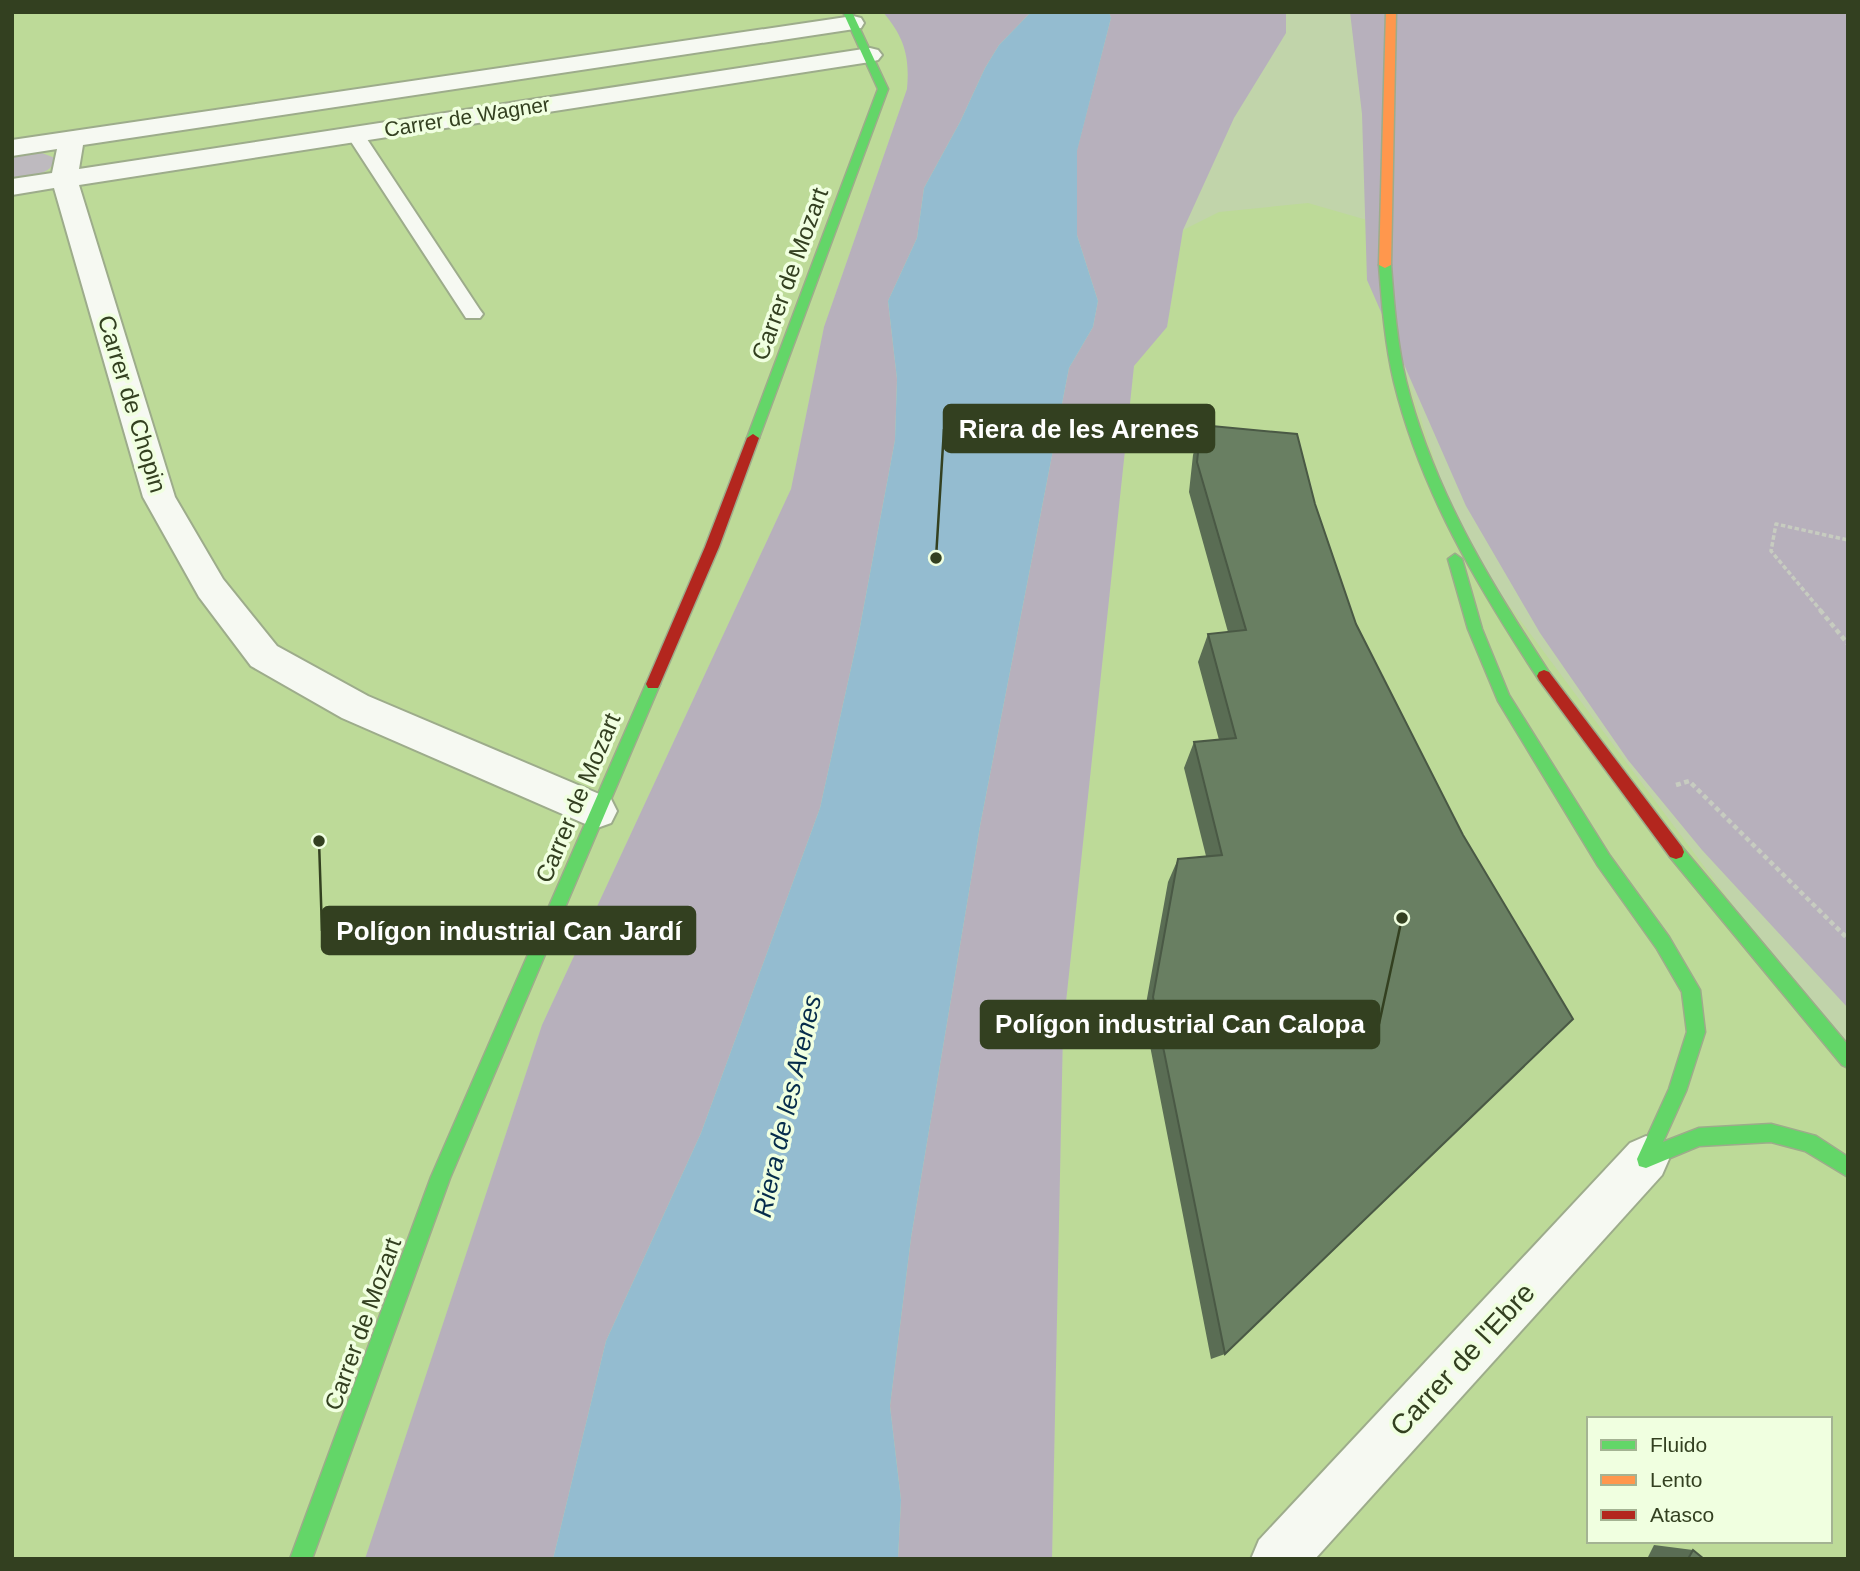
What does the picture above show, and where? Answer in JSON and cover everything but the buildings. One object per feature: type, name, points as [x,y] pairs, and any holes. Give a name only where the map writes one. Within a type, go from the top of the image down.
[{"type":"main road","points":[[1391,12],[1385,219],[1391,328],[1403,400],[1441,500],[1475,629],[1503,697],[1604,861],[1663,943],[1691,990],[1696,1032],[1677,1091],[1646,1159]]},
{"type":"main road","name":"Carrer de Mozart","points":[[301,1559],[441,1177],[712,547],[883,89],[870,55],[850,18]]},
{"type":"main road","points":[[1441,500],[1482,579],[1559,698],[1636,800],[1779,979],[1848,1059]]},
{"type":"main road","points":[[1646,1159],[1699,1137],[1771,1133],[1809,1143],[1848,1168]]},
{"type":"street","name":"Carrer de Wagner","points":[[12,148],[850,18]]},
{"type":"street","name":"Carrer de Wagner","points":[[12,187],[870,55]]},
{"type":"street","points":[[64,179],[71,139]]},
{"type":"street","name":"Carrer de Chopin","points":[[64,179],[159,497],[211,588],[264,656],[355,708],[597,811]]},
{"type":"street","name":"Carrer de l'Ebre","points":[[1279,1559],[1646,1159]]},
{"type":"lane","points":[[355,134],[473,314]]},
{"type":"path","points":[[1848,540],[1776,524],[1770,551],[1848,644]]},
{"type":"path","points":[[1636,800],[1689,781],[1848,939]]},
{"type":"shaded area","points":[[12,12],[883,12],[899,31],[909,65],[907,89],[824,327],[791,489],[542,1025],[365,1559],[12,1559]]},
{"type":"shaded area","points":[[883,12],[1031,12],[999,45],[985,68],[960,122],[924,188],[917,238],[888,301],[897,379],[895,440],[859,632],[820,808],[701,1133],[606,1341],[553,1559],[365,1559],[542,1025],[791,489],[824,327],[907,89],[904,48],[896,30]]},
{"type":"shaded area","points":[[1109,12],[1286,12],[1286,33],[1234,118],[1183,230],[1167,327],[1134,366],[1063,1030],[1052,1559],[898,1559],[901,1500],[890,1406],[911,1238],[980,826],[1069,368],[1093,327],[1098,301],[1077,235],[1077,150],[1111,18]]},
{"type":"shaded area","points":[[1350,12],[1848,12],[1848,1008],[1702,850],[1628,760],[1540,633],[1466,506],[1367,280],[1362,114]]},
{"type":"shaded area","points":[[42,153],[55,158],[50,168],[38,174],[12,179],[12,157]]},
{"type":"shaded area","points":[[1308,203],[1367,220],[1367,280],[1391,328],[1461,541],[1848,1059],[1848,1559],[1052,1559],[1063,1030],[1134,365],[1167,327],[1183,230],[1219,212]]},
{"type":"water","points":[[1031,12],[1109,12],[1111,18],[1077,151],[1077,235],[1098,301],[1093,327],[1069,368],[980,826],[911,1238],[890,1406],[901,1500],[898,1559],[553,1559],[606,1341],[701,1133],[820,808],[859,632],[895,440],[897,379],[888,301],[917,238],[924,188],[960,122],[985,68],[999,45]]},
{"type":"traffic: fast","points":[[753,438],[883,89],[847,12]]},
{"type":"traffic: fast","points":[[1385,265],[1390,324],[1400,380],[1414,432],[1433,482],[1482,579],[1544,676]]},
{"type":"traffic: fast","points":[[1455,559],[1475,629],[1503,697],[1604,861],[1663,943],[1691,990],[1696,1032],[1677,1091],[1646,1159]]},
{"type":"traffic: fast","points":[[301,1559],[441,1177],[653,684]]},
{"type":"traffic: fast","points":[[1676,852],[1848,1059]]},
{"type":"traffic: fast","points":[[1646,1159],[1699,1137],[1771,1133],[1809,1143],[1848,1168]]},
{"type":"traffic: slow","points":[[1385,265],[1391,12]]},
{"type":"traffic: jam","points":[[653,684],[712,547],[753,438]]},
{"type":"traffic: jam","points":[[1544,676],[1676,852]]},
{"type":"place","name":"Riera de les Arenes","points":[[936,558]]},
{"type":"place","name":"Polígon industrial Can Jardí","points":[[319,841]]},
{"type":"place","name":"Polígon industrial Can Calopa","points":[[1402,918]]}]
